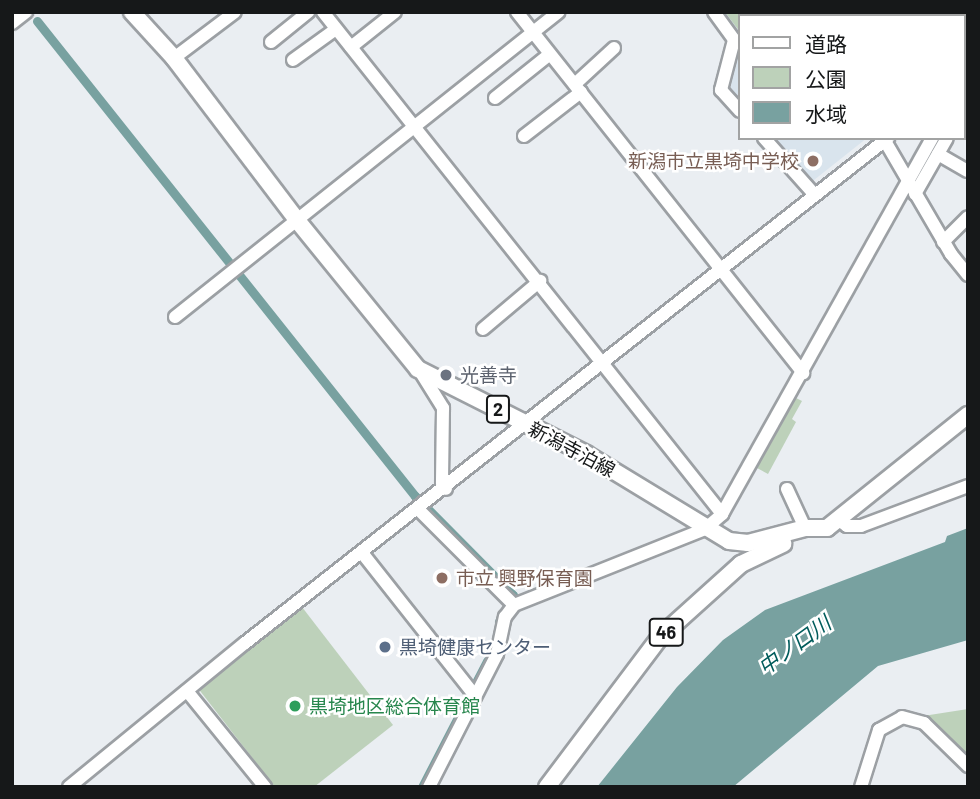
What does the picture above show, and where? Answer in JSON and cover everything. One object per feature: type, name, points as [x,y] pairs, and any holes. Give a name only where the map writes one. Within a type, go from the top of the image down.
[{"type":"main road","name":"新潟寺泊線","points":[[132,12],[174,58],[296,219],[418,369],[586,454],[705,529],[738,544],[833,524]]},
{"type":"main road","points":[[833,524],[968,415]]},
{"type":"main road","name":"46","points":[[547,787],[630,673],[707,591],[752,557],[833,524]]},
{"type":"street","points":[[12,23],[26,12]]},
{"type":"street","points":[[174,58],[234,12]]},
{"type":"street","points":[[271,41],[308,12]]},
{"type":"street","points":[[323,12],[605,362],[722,514]]},
{"type":"street","points":[[351,47],[395,12]]},
{"type":"street","points":[[517,12],[803,373]]},
{"type":"street","points":[[175,317],[558,12]]},
{"type":"street","points":[[714,12],[734,40],[721,90],[738,109]]},
{"type":"street","points":[[293,60],[336,29]]},
{"type":"street","points":[[524,136],[578,88],[614,48]]},
{"type":"street","points":[[495,97],[550,54]]},
{"type":"street","points":[[766,140],[814,194]]},
{"type":"street","points":[[69,787],[814,194],[886,140],[943,242],[968,275]]},
{"type":"street","points":[[429,787],[497,654],[505,617],[514,604],[705,529],[722,514],[931,140]]},
{"type":"street","points":[[915,194],[946,140]]},
{"type":"street","points":[[938,154],[968,171]]},
{"type":"street","points":[[943,242],[968,217]]},
{"type":"street","points":[[483,329],[540,281]]},
{"type":"street","points":[[418,369],[443,408],[442,483],[446,489]]},
{"type":"street","points":[[833,524],[861,526],[968,486]]},
{"type":"street","points":[[787,489],[805,528]]},
{"type":"street","points":[[419,510],[514,604]]},
{"type":"street","points":[[363,554],[475,696]]},
{"type":"street","points":[[187,691],[265,787]]},
{"type":"street","points":[[861,787],[879,730],[902,718],[924,723],[968,766]]},
{"type":"shaded area","name":"新潟市立黒埼中学校","points":[[722,12],[898,14],[738,14],[738,32]]},
{"type":"shaded area","name":"新潟市立黒埼中学校","points":[[738,37],[738,103],[725,87]]},
{"type":"shaded area","name":"新潟市立黒埼中学校","points":[[771,140],[864,140],[809,184]]},
{"type":"green space","points":[[725,12],[828,14],[738,14],[738,29]]},
{"type":"green space","points":[[794,397],[802,401],[792,419],[796,422],[768,474],[757,468]]},
{"type":"green space","name":"黒埼地区総合体育館","points":[[302,607],[393,725],[314,787],[275,787],[197,687]]},
{"type":"green space","points":[[968,709],[968,757],[923,716]]},
{"type":"water","name":"中ノ口川","points":[[968,528],[968,640],[878,666],[733,787],[597,787],[677,687],[723,640],[765,610],[945,542],[947,536]]},
{"type":"waterway","points":[[37,21],[415,496],[513,595],[499,621]]},
{"type":"waterway","points":[[422,787],[487,661]]},
{"type":"place","name":"新潟市立黒埼中学校","points":[[813,161]]},
{"type":"place","name":"光善寺","points":[[446,375]]},
{"type":"place","name":"市立 興野保育園","points":[[442,578]]},
{"type":"place","name":"黒埼健康センター","points":[[385,647]]},
{"type":"place","name":"黒埼地区総合体育館","points":[[295,706]]}]
